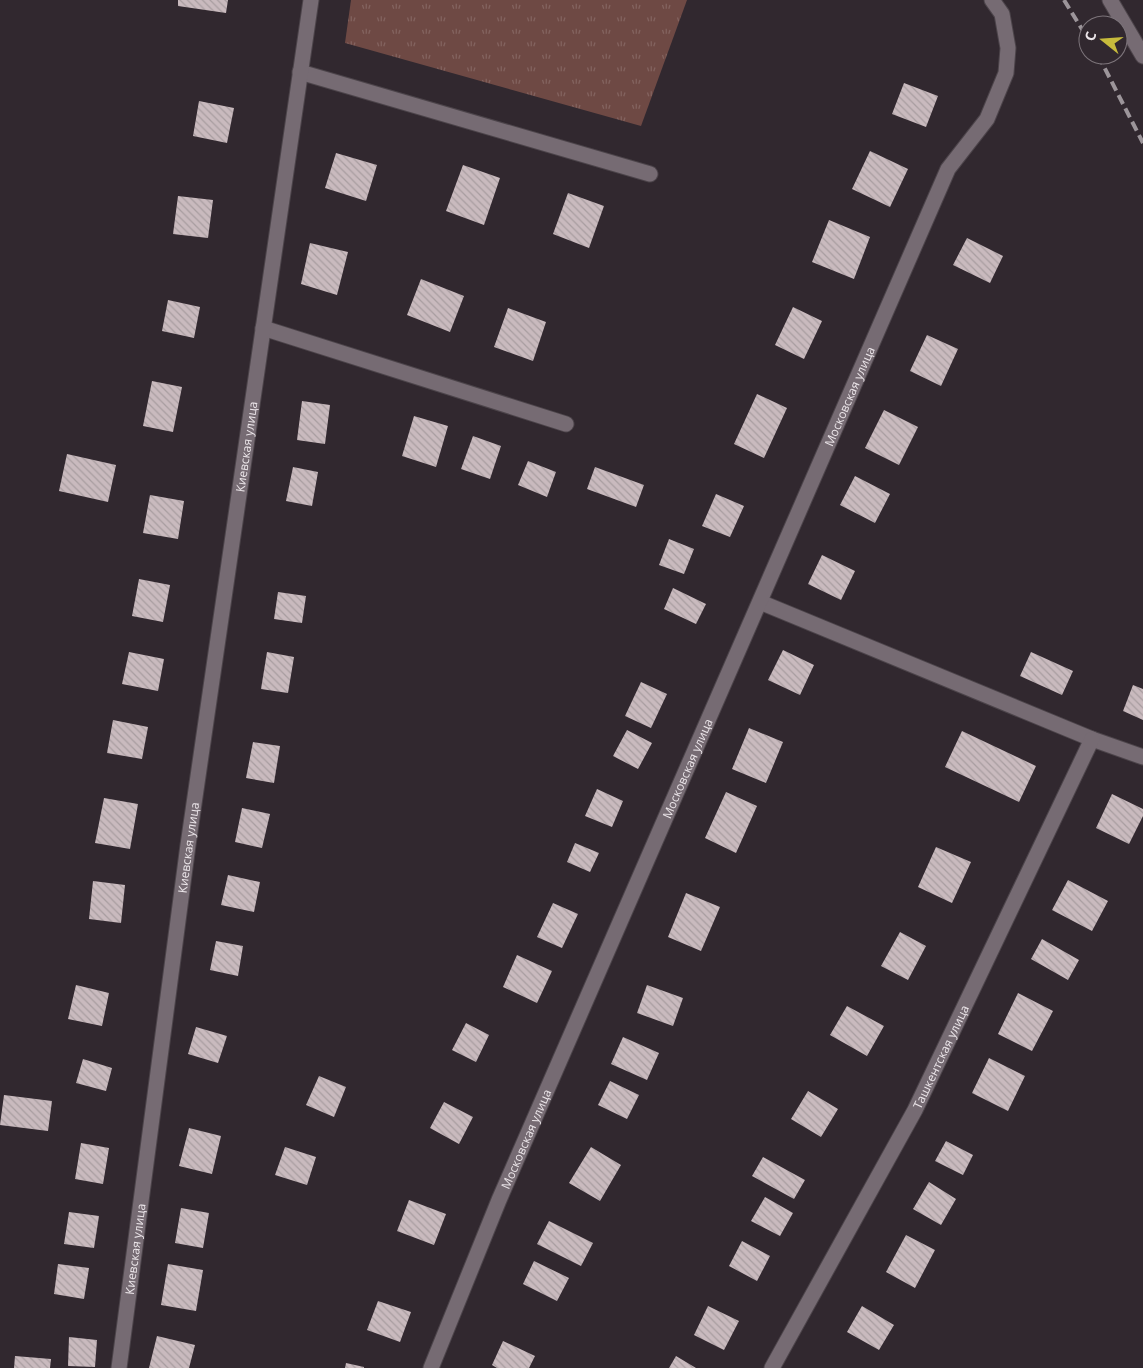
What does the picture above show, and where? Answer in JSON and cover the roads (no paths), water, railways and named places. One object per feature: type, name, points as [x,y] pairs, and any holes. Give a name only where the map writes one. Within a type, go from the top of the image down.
[{"type":"street","name":"Киевская улица","points":[[119,1368],[188,845],[311,0]]},
{"type":"street","name":"Московская улица","points":[[432,1368],[503,1191],[948,169],[987,119],[1006,73],[1008,48],[1002,14],[992,0]]},
{"type":"street","points":[[1110,0],[1143,56]]},
{"type":"street","points":[[300,72],[650,174]]},
{"type":"street","points":[[263,328],[566,424]]},
{"type":"street","points":[[760,602],[1092,739],[1143,757]]},
{"type":"street","name":"Ташкентская улица","points":[[772,1368],[915,1110],[1092,739]]},
{"type":"railway","points":[[1064,0],[1078,23]]},
{"type":"railway","points":[[1103,65],[1143,143]]}]
